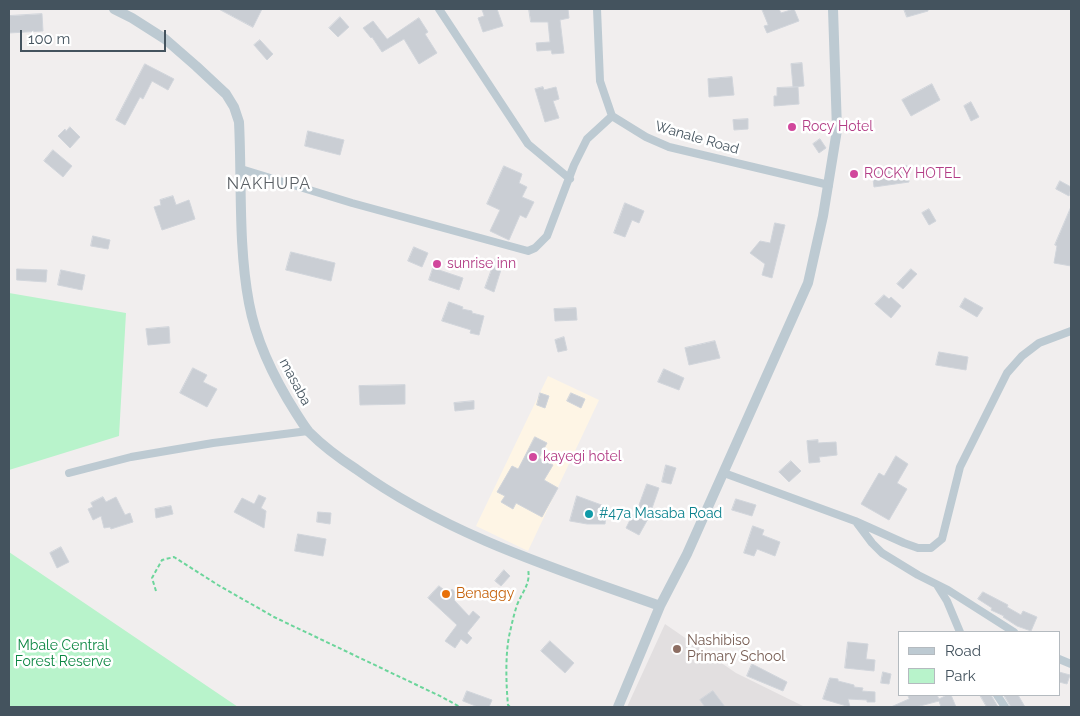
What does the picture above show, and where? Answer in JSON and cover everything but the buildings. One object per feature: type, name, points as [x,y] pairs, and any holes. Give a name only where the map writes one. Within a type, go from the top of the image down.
[{"type":"street","name":"masaba","points":[[114,9],[165,39],[226,94],[234,106],[238,122],[244,268],[249,304],[259,340],[275,377],[308,430],[332,452],[384,490],[419,510],[457,529],[525,557],[660,606]]},
{"type":"street","points":[[439,9],[528,144],[570,179]]},
{"type":"street","points":[[241,169],[352,203],[528,251],[547,236],[574,165],[587,139],[612,116],[600,81],[597,9]]},
{"type":"street","points":[[618,707],[660,606],[687,554],[808,283],[837,130],[834,9]]},
{"type":"street","name":"Wanale Road","points":[[612,116],[646,137],[669,146],[828,185]]},
{"type":"street","points":[[724,473],[855,521],[918,548],[931,548],[942,539],[960,467],[1007,373],[1022,356],[1039,343],[1071,331]]},
{"type":"street","points":[[69,473],[131,457],[168,450],[213,442],[308,430]]},
{"type":"street","points":[[855,521],[882,553],[1012,631]]},
{"type":"street","points":[[936,584],[947,602],[960,631]]},
{"type":"street","points":[[998,696],[1005,707]]},
{"type":"path","points":[[156,591],[152,578],[162,560],[174,557],[274,617],[460,707]]},
{"type":"path","points":[[510,707],[508,705],[506,687],[509,634],[518,604],[530,577],[525,557]]},
{"type":"shaded area","name":"kayegi hotel","points":[[548,376],[599,400],[528,551],[476,526]]},
{"type":"shaded area","name":"Nashibiso Primary School","points":[[665,624],[736,673],[805,707],[627,707]]},
{"type":"green space","points":[[9,293],[126,313],[119,436],[9,470]]},
{"type":"green space","name":"Mbale Central Forest Reserve","points":[[9,552],[238,707],[9,707]]},
{"type":"place","name":"Rocy Hotel","points":[[792,127]]},
{"type":"place","name":"ROCKY HOTEL","points":[[854,174]]},
{"type":"place","name":"sunrise inn","points":[[437,264]]},
{"type":"place","name":"kayegi hotel","points":[[533,457]]},
{"type":"place","name":"#47a Masaba Road","points":[[589,514]]},
{"type":"place","name":"Benaggy","points":[[446,594]]},
{"type":"place","name":"Nashibiso Primary School","points":[[677,649]]},
{"type":"district","name":"NAKHUPA","points":[[269,184]]}]
